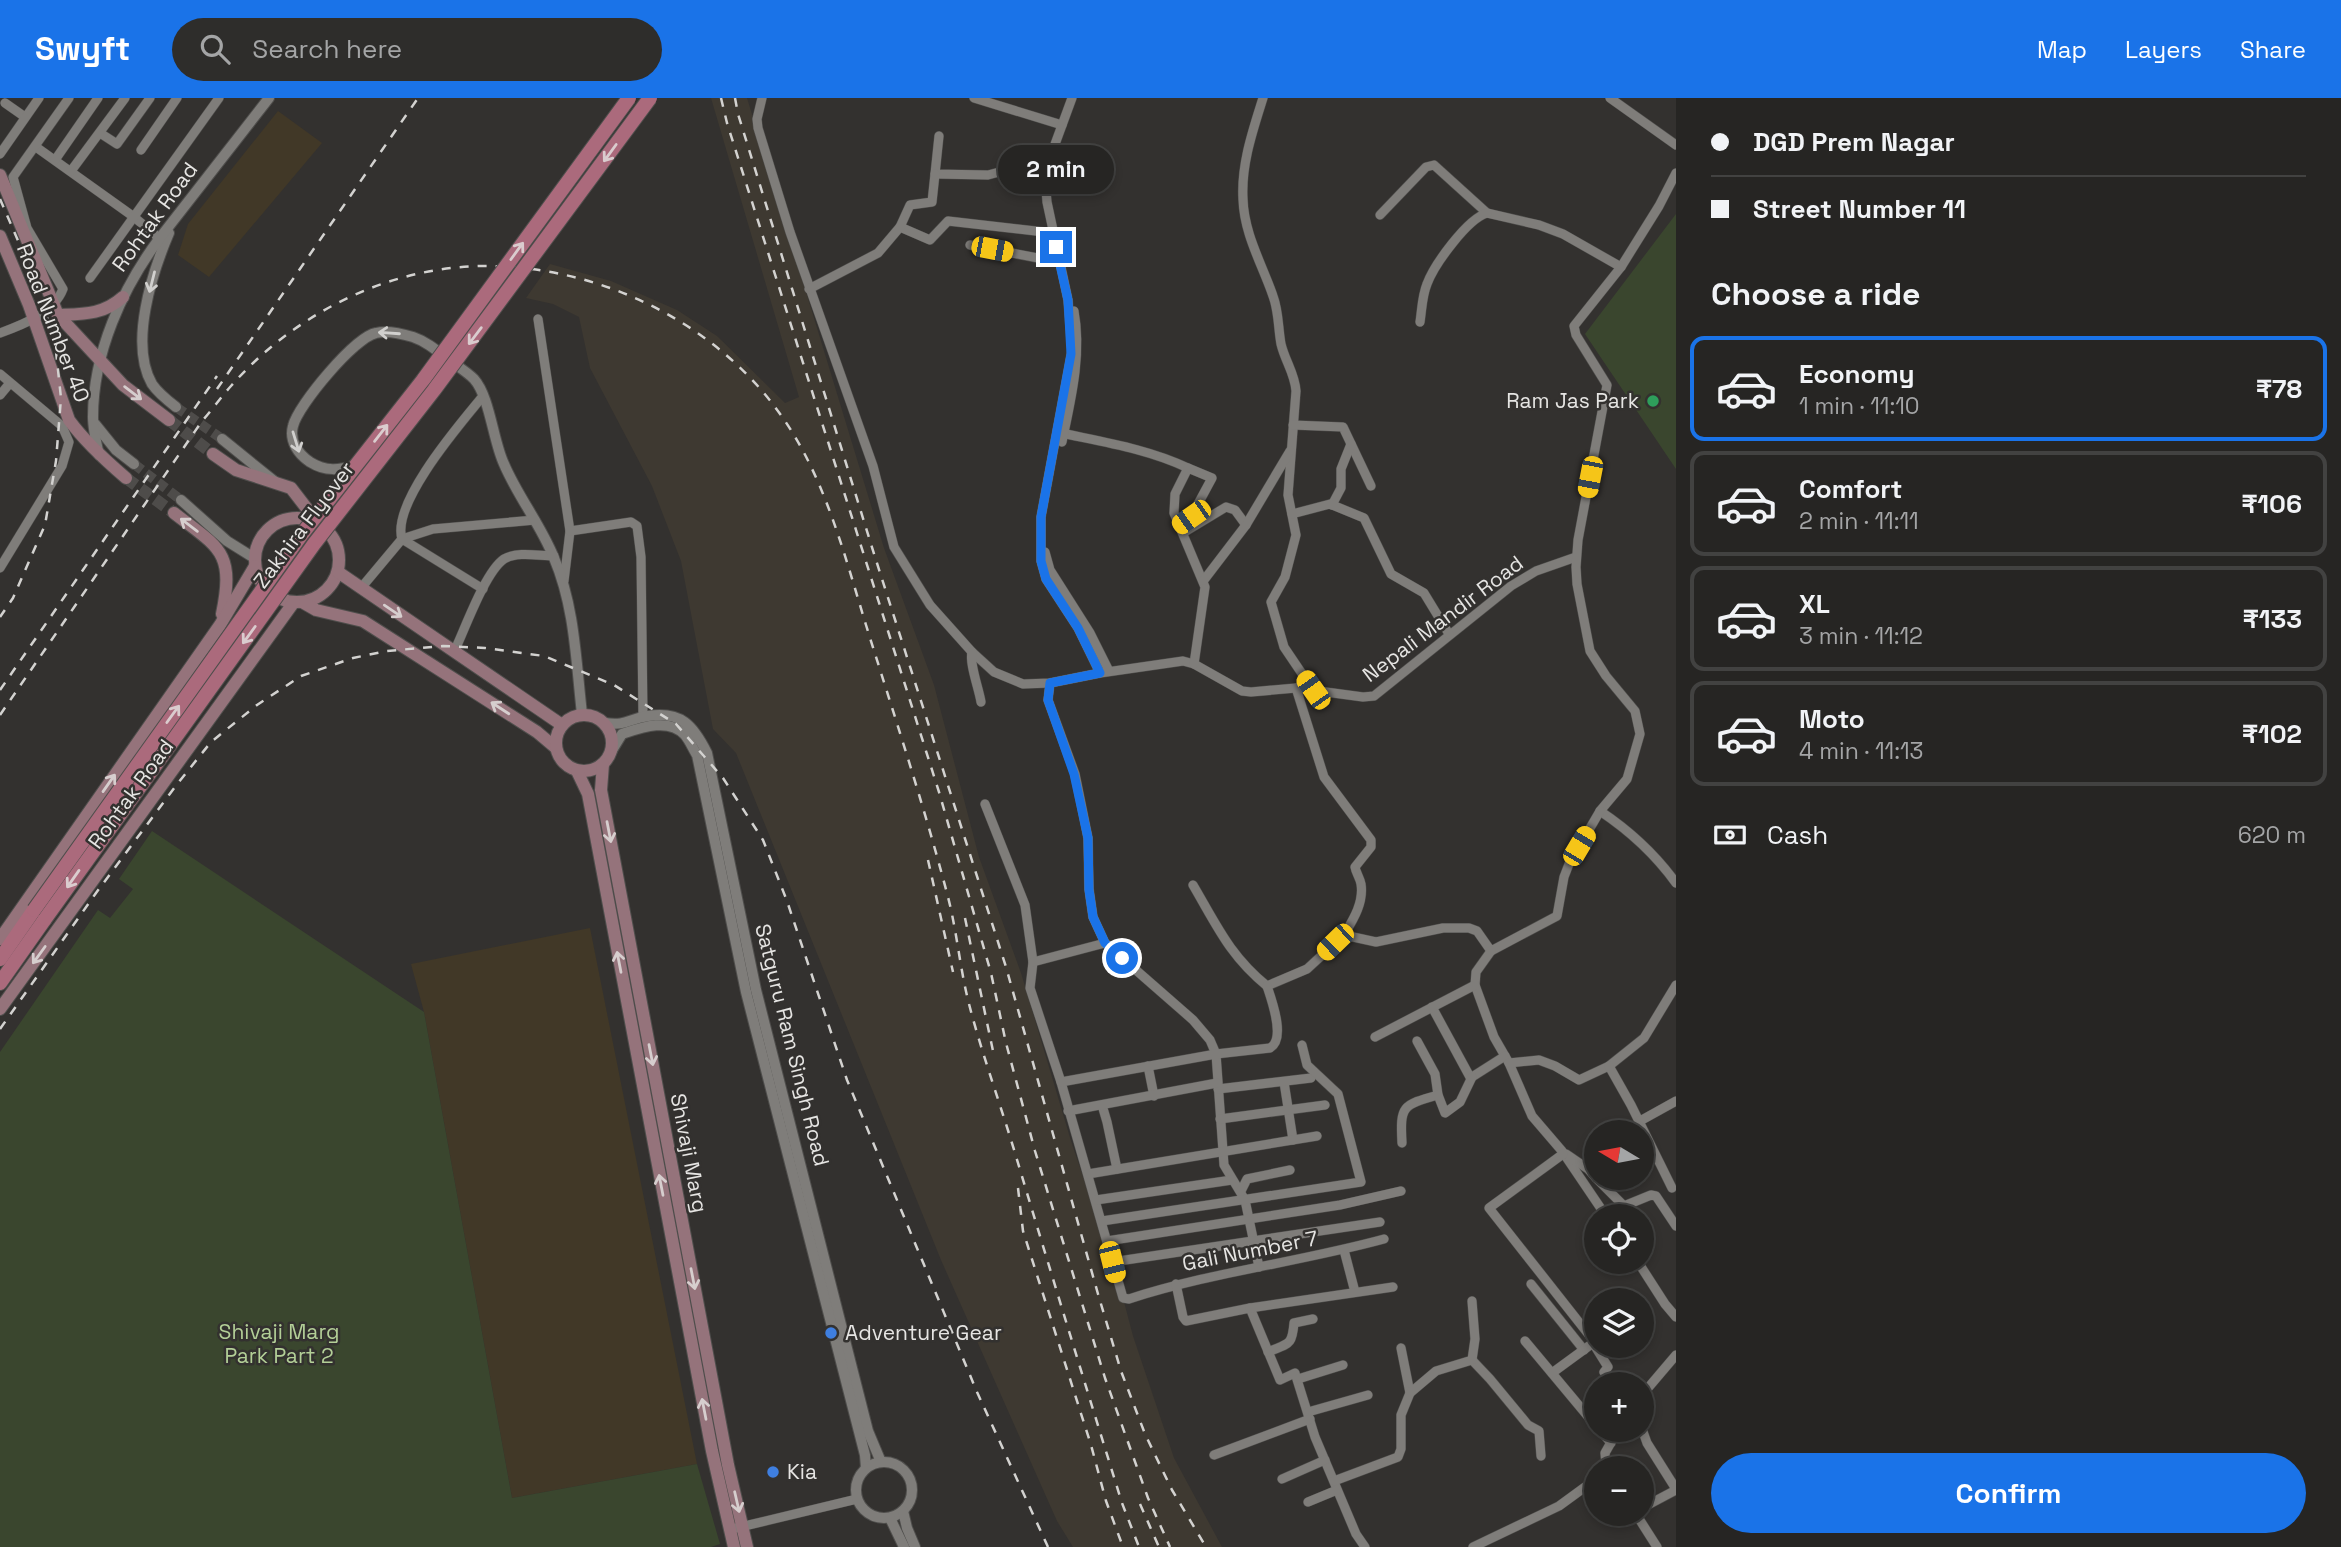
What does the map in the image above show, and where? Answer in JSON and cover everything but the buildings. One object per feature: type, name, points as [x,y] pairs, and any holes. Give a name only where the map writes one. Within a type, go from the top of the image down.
[{"type":"main road","name":"Zakhira Flyover","points":[[0,983],[39,915],[302,534],[423,380],[629,98]]},
{"type":"main road","name":"Zakhira Flyover","points":[[0,959],[39,915],[650,98]]},
{"type":"main road","name":"Road Number 40","points":[[0,175],[55,309],[123,385],[169,419]]},
{"type":"main road","name":"Road Number 40","points":[[0,236],[69,419],[99,455],[126,478]]},
{"type":"main road","points":[[55,309],[101,312],[123,298]]},
{"type":"main road","points":[[213,454],[236,470],[291,488],[334,539],[338,549],[338,572],[332,583],[314,598],[298,602]]},
{"type":"main road","points":[[174,513],[217,546],[225,561],[226,598],[220,625]]},
{"type":"main road","points":[[318,523],[292,517],[267,529],[259,540],[255,560],[260,579],[268,591],[280,599],[363,621],[537,732],[556,748]]},
{"type":"main road","points":[[212,542],[227,541]]},
{"type":"main road","name":"Rohtak Road","points":[[0,939],[220,625],[255,560]]},
{"type":"main road","points":[[338,572],[562,725]]},
{"type":"main road","name":"Rohtak Road","points":[[0,1009],[298,602]]},
{"type":"main road","points":[[582,714],[594,716],[604,723],[612,737],[611,752],[603,764],[591,771],[577,771],[567,766],[559,758],[556,748],[556,736],[562,725],[582,714]]},
{"type":"main road","name":"Shivaji Marg","points":[[603,764],[601,790],[725,1451],[736,1528],[734,1547]]},
{"type":"main road","name":"Shivaji Marg","points":[[577,771],[588,794],[712,1451],[736,1528],[747,1547]]},
{"type":"street","points":[[0,154],[39,98]]},
{"type":"street","points":[[0,333],[55,309],[63,289],[27,228],[13,177],[69,98]]},
{"type":"street","points":[[55,160],[98,98]]},
{"type":"street","points":[[71,171],[125,98]]},
{"type":"street","points":[[100,133],[117,144],[150,98]]},
{"type":"street","points":[[141,150],[177,98]]},
{"type":"street","points":[[90,278],[219,98]]},
{"type":"street","name":"Nepali Mandir Road","points":[[762,98],[757,119],[758,128],[809,289],[873,466],[894,547],[930,605],[993,672],[1023,684],[1050,683],[1183,661],[1194,664],[1242,691],[1296,688],[1363,697],[1374,696],[1521,579],[1576,557]]},
{"type":"street","points":[[974,98],[1062,125]]},
{"type":"street","points":[[1072,98],[1047,166],[1045,184],[1068,300],[1071,358],[1061,433],[1041,517],[1040,543],[1042,568],[1046,579],[1104,672]]},
{"type":"street","points":[[1263,98],[1246,159],[1242,195],[1251,241],[1274,298],[1281,344],[1295,382],[1288,495],[1296,535],[1285,578],[1271,602],[1284,648],[1313,690]]},
{"type":"street","points":[[1611,98],[1676,145]]},
{"type":"street","name":"Rohtak Road","points":[[99,455],[93,419],[101,362],[123,298],[142,262],[265,99]]},
{"type":"street","points":[[5,104],[25,117]]},
{"type":"street","points":[[809,289],[878,253],[900,227],[909,205],[932,202],[939,135]]},
{"type":"street","points":[[36,146],[134,217],[159,239]]},
{"type":"street","points":[[1380,215],[1431,164],[1486,213],[1552,229],[1594,249],[1621,267]]},
{"type":"street","points":[[935,174],[988,175],[1003,172],[1045,184]]},
{"type":"street","points":[[1598,1204],[1563,1152],[1532,1116],[1507,1059],[1494,1037],[1475,985],[1476,972],[1491,951],[1556,916],[1569,864],[1600,811],[1627,779],[1637,749],[1640,726],[1635,711],[1606,676],[1590,650],[1579,594],[1576,557],[1607,385],[1576,335],[1574,326],[1621,267],[1673,189],[1676,173]]},
{"type":"street","points":[[1420,322],[1425,289],[1430,276],[1471,223],[1486,213]]},
{"type":"street","points":[[175,218],[154,273],[143,342],[145,364],[151,381],[160,394],[176,407]]},
{"type":"street","points":[[900,227],[930,240],[948,221],[1053,233]]},
{"type":"street","points":[[970,245],[1059,262]]},
{"type":"street","points":[[538,319],[570,531],[564,583]]},
{"type":"street","points":[[356,465],[328,470],[316,466],[300,454],[292,434],[300,410],[343,356],[357,343],[376,333],[415,338],[473,378],[483,396],[505,467],[554,556],[564,583],[572,624],[582,714]]},
{"type":"street","points":[[0,374],[62,426],[69,442],[62,466],[0,568]]},
{"type":"street","points":[[0,395],[10,383]]},
{"type":"street","points":[[402,539],[401,526],[426,469],[483,396]]},
{"type":"street","points":[[93,419],[116,450],[134,464]]},
{"type":"street","points":[[1293,425],[1343,427],[1371,485]]},
{"type":"street","points":[[1061,433],[1173,461],[1212,478],[1191,517],[1181,529]]},
{"type":"street","points":[[222,439],[274,481]]},
{"type":"street","points":[[1332,505],[1341,488],[1341,469],[1352,444]]},
{"type":"street","points":[[1204,580],[1230,542],[1246,525],[1291,450]]},
{"type":"street","points":[[1188,468],[1175,494],[1174,513],[1204,580],[1194,664]]},
{"type":"street","points":[[181,500],[227,541],[255,560]]},
{"type":"street","points":[[1292,514],[1332,505],[1364,517],[1391,574],[1424,593],[1449,634]]},
{"type":"street","points":[[1181,529],[1226,507],[1235,510],[1246,525]]},
{"type":"street","points":[[361,588],[402,539],[433,529],[535,520]]},
{"type":"street","points":[[570,531],[631,522],[638,526],[641,557],[643,718]]},
{"type":"street","points":[[402,539],[483,589]]},
{"type":"street","points":[[454,652],[494,569],[506,558],[520,554],[554,556]]},
{"type":"street","points":[[972,652],[970,661],[976,674],[981,702]]},
{"type":"street","points":[[1050,683],[1048,700],[1074,774],[1088,838],[1089,890],[1093,917],[1105,943],[1193,1020],[1210,1040],[1216,1054],[1225,1169],[1243,1196],[1259,1267]]},
{"type":"street","points":[[1268,986],[1307,969],[1344,935],[1357,914],[1361,886],[1355,867],[1371,847],[1371,840],[1324,777],[1296,688]]},
{"type":"street","name":"Satguru Ram Singh Road","points":[[604,723],[620,725],[643,718],[673,715],[689,724],[707,752],[756,990],[868,1430],[881,1462]]},
{"type":"street","name":"Satguru Ram Singh Road","points":[[611,752],[622,734],[649,725],[670,726],[684,733],[696,755],[746,992],[865,1455],[866,1468]]},
{"type":"street","points":[[985,804],[1025,905],[1033,962],[1030,988],[1061,1082],[1112,1262],[1380,1222]]},
{"type":"street","points":[[1600,811],[1631,833],[1676,883]]},
{"type":"street","points":[[1061,1082],[1275,1046],[1279,1038],[1268,986],[1247,970],[1230,950],[1193,885]]},
{"type":"street","points":[[1344,935],[1376,942],[1443,928],[1469,928],[1477,932],[1491,951]]},
{"type":"street","points":[[1033,962],[1105,943]]},
{"type":"street","points":[[1374,1037],[1475,985]]},
{"type":"street","points":[[1417,1041],[1435,1074],[1438,1095],[1445,1113],[1460,1102],[1472,1077],[1507,1059],[1539,1060],[1579,1080],[1609,1066],[1644,1038],[1676,985]]},
{"type":"street","points":[[1432,1007],[1468,1075],[1472,1077]]},
{"type":"street","points":[[1102,1221],[1243,1196],[1361,1182],[1338,1094],[1307,1065],[1302,1045]]},
{"type":"street","points":[[1148,1066],[1154,1096]]},
{"type":"street","points":[[1609,1066],[1639,1120]]},
{"type":"street","points":[[1068,1111],[1217,1086],[1311,1078]]},
{"type":"street","points":[[1284,1082],[1293,1140]]},
{"type":"street","points":[[1402,1143],[1401,1120],[1407,1106],[1411,1102],[1438,1095]]},
{"type":"street","points":[[1642,1120],[1676,1101]]},
{"type":"street","points":[[1102,1105],[1117,1169]]},
{"type":"street","points":[[1220,1119],[1325,1105]]},
{"type":"street","points":[[1087,1174],[1317,1136]]},
{"type":"street","points":[[1654,1150],[1672,1188]]},
{"type":"street","points":[[1563,1152],[1584,1166]]},
{"type":"street","points":[[1563,1152],[1489,1208],[1584,1328]]},
{"type":"street","points":[[1243,1196],[1247,1179],[1290,1170]]},
{"type":"street","points":[[1096,1200],[1232,1180]]},
{"type":"street","points":[[1608,1190],[1624,1206],[1651,1195],[1656,1196],[1676,1226]]},
{"type":"street","points":[[1107,1241],[1340,1205],[1401,1191]]},
{"type":"street","name":"Gali Number 7","points":[[1112,1262],[1123,1298],[1129,1299],[1175,1284],[1344,1250],[1384,1239]]},
{"type":"street","points":[[1344,1250],[1355,1292]]},
{"type":"street","points":[[1646,1274],[1676,1317]]},
{"type":"street","points":[[1175,1284],[1186,1321],[1251,1308],[1393,1287]]},
{"type":"street","points":[[1531,1284],[1584,1350],[1552,1373]]},
{"type":"street","points":[[1472,1301],[1475,1339],[1472,1360]]},
{"type":"street","points":[[1251,1308],[1280,1380],[1295,1373],[1298,1379],[1315,1437],[1356,1534],[1365,1547]]},
{"type":"street","points":[[1268,1352],[1290,1343],[1294,1335],[1294,1323],[1314,1319]]},
{"type":"street","points":[[1525,1340],[1584,1412]]},
{"type":"street","points":[[1401,1348],[1410,1393]]},
{"type":"street","points":[[1654,1381],[1676,1355]]},
{"type":"street","points":[[1308,1502],[1335,1486],[1398,1457],[1401,1449],[1401,1415],[1410,1393],[1436,1371],[1472,1360]]},
{"type":"street","points":[[1472,1360],[1528,1425],[1539,1431],[1541,1456]]},
{"type":"street","points":[[1298,1379],[1343,1365]]},
{"type":"street","points":[[1214,1455],[1309,1415],[1368,1395]]},
{"type":"street","points":[[1647,1442],[1676,1489],[1654,1501]]},
{"type":"street","points":[[1605,1456],[1611,1443]]},
{"type":"street","points":[[1282,1479],[1325,1460]]},
{"type":"street","points":[[881,1462],[894,1463],[905,1471],[911,1482],[912,1492],[910,1502],[903,1511],[890,1518],[876,1517],[864,1510],[857,1499],[856,1488],[859,1477],[866,1468],[881,1462]]},
{"type":"street","points":[[1473,1547],[1559,1506],[1584,1488]]},
{"type":"street","points":[[736,1528],[857,1499]]},
{"type":"street","points":[[903,1511],[915,1547]]},
{"type":"street","points":[[890,1518],[904,1547]]},
{"type":"street","points":[[1644,1526],[1657,1547]]},
{"type":"shaded area","points":[[711,98],[747,98],[884,548],[934,685],[979,857],[1021,973],[1071,1141],[1118,1279],[1133,1336],[1174,1458],[1222,1547],[1073,1547],[1057,1521],[941,1260],[736,753],[713,729],[681,561],[652,486],[590,368],[579,317],[553,304],[526,298],[550,264],[611,281],[677,310],[717,336],[785,403],[799,397]]},
{"type":"shaded area","points":[[278,111],[322,143],[209,277],[178,255],[188,224]]},
{"type":"shaded area","points":[[590,928],[697,1464],[512,1498],[424,1012],[411,964]]},
{"type":"green space","name":"Ram Jas Park","points":[[1676,214],[1676,469],[1585,334]]},
{"type":"green space","name":"Shivaji Marg Park Part 2","points":[[152,831],[424,1012],[512,1498],[697,1464],[720,1544],[711,1547],[0,1547],[0,1052],[98,910],[110,918],[133,889],[119,879]]},
{"type":"tunnel","points":[[176,407],[222,439]]},
{"type":"tunnel","points":[[169,420],[213,454]]},
{"type":"tunnel","points":[[134,464],[181,500]]},
{"type":"tunnel","points":[[126,478],[174,513]]},
{"type":"railway","points":[[217,389],[418,98]]},
{"type":"railway","points":[[721,98],[939,792],[991,973],[1006,1043],[1035,1151],[1105,1378],[1148,1498],[1170,1547]]},
{"type":"railway","points":[[735,98],[875,557],[1006,967],[1121,1371],[1145,1434],[1172,1490],[1206,1547]]},
{"type":"railway","points":[[0,199],[35,280],[55,342],[61,398],[56,461],[45,525],[13,598],[0,617]]},
{"type":"railway","points":[[0,715],[202,421],[231,386],[285,336],[347,298],[381,284],[452,268],[489,266],[530,269],[570,276],[610,288],[648,304],[684,324],[718,348],[748,376],[792,431],[830,512],[939,863],[966,991],[980,1041],[1122,1503],[1139,1547]]},
{"type":"railway","points":[[0,690],[217,376]]},
{"type":"railway","points":[[0,1029],[96,893],[211,742],[257,705],[301,676],[353,658],[387,651],[443,646],[485,648],[544,656],[614,685],[676,724],[723,778],[763,840],[787,901],[847,1080],[977,1392],[1048,1547]]},
{"type":"railway","points":[[928,860],[953,972]]},
{"type":"railway","points":[[965,918],[993,1051]]},
{"type":"railway","points":[[1018,1188],[1023,1231],[1091,1445],[1106,1501],[1123,1547]]},
{"type":"railway","points":[[1140,1504],[1159,1547]]},
{"type":"place","name":"Ram Jas Park","points":[[1653,401]]},
{"type":"place","name":"Adventure Gear","points":[[831,1333]]},
{"type":"place","name":"Kia","points":[[773,1472]]},
{"type":"route","points":[[1056,247],[1068,300],[1071,354],[1041,517],[1041,561],[1046,579],[1078,628],[1100,673],[1050,683],[1048,700],[1074,774],[1088,838],[1089,890],[1093,917],[1105,943],[1122,958]]}]
